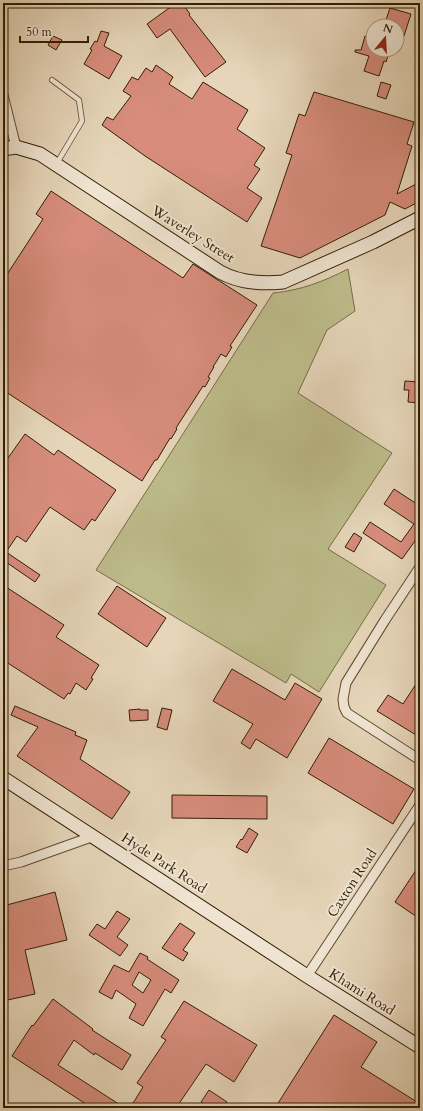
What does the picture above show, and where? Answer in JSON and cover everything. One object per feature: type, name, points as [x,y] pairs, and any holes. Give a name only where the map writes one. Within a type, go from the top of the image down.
[{"type":"street","points":[[3,95],[16,147]]},
{"type":"street","name":"Waverley Street","points":[[3,149],[16,147],[40,154],[220,272],[248,282],[283,282],[373,242],[417,220]]},
{"type":"street","points":[[420,567],[346,683],[342,700],[347,713],[420,760]]},
{"type":"street","name":"Hyde Park Road","points":[[3,778],[307,976]]},
{"type":"street","name":"Caxton Road","points":[[307,976],[420,805]]},
{"type":"street","points":[[3,866],[21,862],[94,836]]},
{"type":"street","name":"Khami Road","points":[[307,976],[420,1048]]},
{"type":"lane","points":[[52,80],[79,100],[82,121],[57,165]]},
{"type":"lane","points":[[417,220],[420,234]]},
{"type":"shaded area","points":[[348,269],[355,311],[327,330],[298,393],[392,453],[328,549],[386,585],[319,692],[291,674],[286,683],[96,570],[273,293],[312,285]]},
{"type":"building","points":[[176,3],[182,3],[190,14],[189,15],[226,62],[205,77],[170,29],[157,38],[147,24]]},
{"type":"building","points":[[390,8],[411,14],[405,33],[405,18],[387,18]]},
{"type":"building","points":[[101,31],[109,33],[104,46],[122,56],[109,79],[84,64],[92,50],[90,49],[95,41],[97,42]]},
{"type":"building","points":[[53,36],[62,40],[56,50],[48,45]]},
{"type":"building","points":[[365,36],[365,55],[355,52],[355,50],[361,50]]},
{"type":"building","points":[[368,58],[387,58],[386,62],[384,61],[379,76],[364,71]]},
{"type":"building","points":[[156,65],[173,77],[169,84],[192,99],[203,82],[248,110],[237,129],[265,148],[254,165],[260,169],[247,188],[262,198],[247,222],[145,156],[102,125],[107,117],[113,120],[131,96],[123,91],[132,77],[138,80],[146,68],[152,72]]},
{"type":"building","points":[[381,82],[391,85],[386,99],[377,96]]},
{"type":"building","points":[[314,92],[414,122],[407,144],[412,146],[397,194],[420,182],[420,201],[405,209],[390,202],[385,215],[300,258],[261,246],[292,155],[286,153],[299,114],[305,116]]},
{"type":"building","points":[[51,191],[183,278],[193,264],[257,305],[230,346],[232,347],[226,357],[221,354],[208,377],[210,378],[205,387],[203,386],[176,428],[177,429],[171,439],[170,438],[142,481],[3,390],[3,274],[6,276],[43,219],[36,214]]},
{"type":"building","points":[[405,381],[420,382],[420,403],[408,402],[409,390],[404,390]]},
{"type":"building","points":[[25,434],[54,455],[58,450],[116,490],[95,521],[92,519],[84,530],[50,507],[26,542],[17,536],[6,552],[40,575],[35,582],[3,560],[3,465]]},
{"type":"building","points":[[394,489],[420,506],[420,534],[402,559],[363,533],[370,522],[401,542],[414,524],[384,504]]},
{"type":"building","points":[[354,533],[362,538],[354,552],[345,547]]},
{"type":"building","points":[[3,585],[64,625],[56,637],[99,665],[86,690],[76,683],[70,694],[68,693],[64,699],[3,660]]},
{"type":"building","points":[[117,586],[166,618],[147,647],[98,614]]},
{"type":"building","points":[[232,669],[285,700],[295,683],[322,699],[287,758],[256,739],[250,749],[241,743],[253,724],[213,701]]},
{"type":"building","points":[[420,678],[420,728],[416,735],[377,711],[388,695],[403,704]]},
{"type":"building","points":[[15,706],[76,732],[75,735],[87,740],[80,759],[130,792],[112,819],[17,756],[38,727],[11,715]]},
{"type":"building","points":[[162,708],[172,710],[167,730],[157,727]]},
{"type":"building","points":[[129,710],[148,710],[148,720],[130,721]]},
{"type":"building","points":[[329,738],[414,789],[393,824],[308,773]]},
{"type":"building","points":[[172,795],[267,796],[267,819],[172,818]]},
{"type":"building","points":[[249,828],[258,834],[247,853],[236,847]]},
{"type":"building","points":[[420,864],[420,919],[395,902]]},
{"type":"building","points":[[55,892],[67,940],[25,950],[35,994],[3,1001],[3,906]]},
{"type":"building","points":[[117,911],[130,919],[117,937],[128,945],[120,956],[89,935],[97,924],[105,929]]},
{"type":"building","points":[[180,923],[195,933],[183,950],[188,953],[183,961],[162,948]]},
{"type":"building","points":[[140,953],[148,957],[147,959],[179,980],[171,993],[165,989],[143,1026],[129,1018],[136,1004],[116,990],[112,999],[99,992],[114,965],[129,972]],"holes":[[[139,972],[151,980],[143,993],[132,985]]]},
{"type":"building","points":[[53,999],[93,1029],[92,1030],[131,1055],[122,1070],[95,1053],[94,1055],[74,1040],[58,1065],[125,1108],[92,1108],[12,1056],[32,1025],[33,1026]]},
{"type":"building","points":[[184,1001],[257,1045],[234,1082],[206,1064],[176,1108],[130,1108],[143,1087],[137,1083],[166,1040],[161,1037]]},
{"type":"building","points":[[334,1015],[377,1042],[361,1067],[417,1102],[413,1108],[275,1108]]},
{"type":"building","points":[[209,1090],[227,1102],[222,1108],[211,1108],[201,1102]]}]
